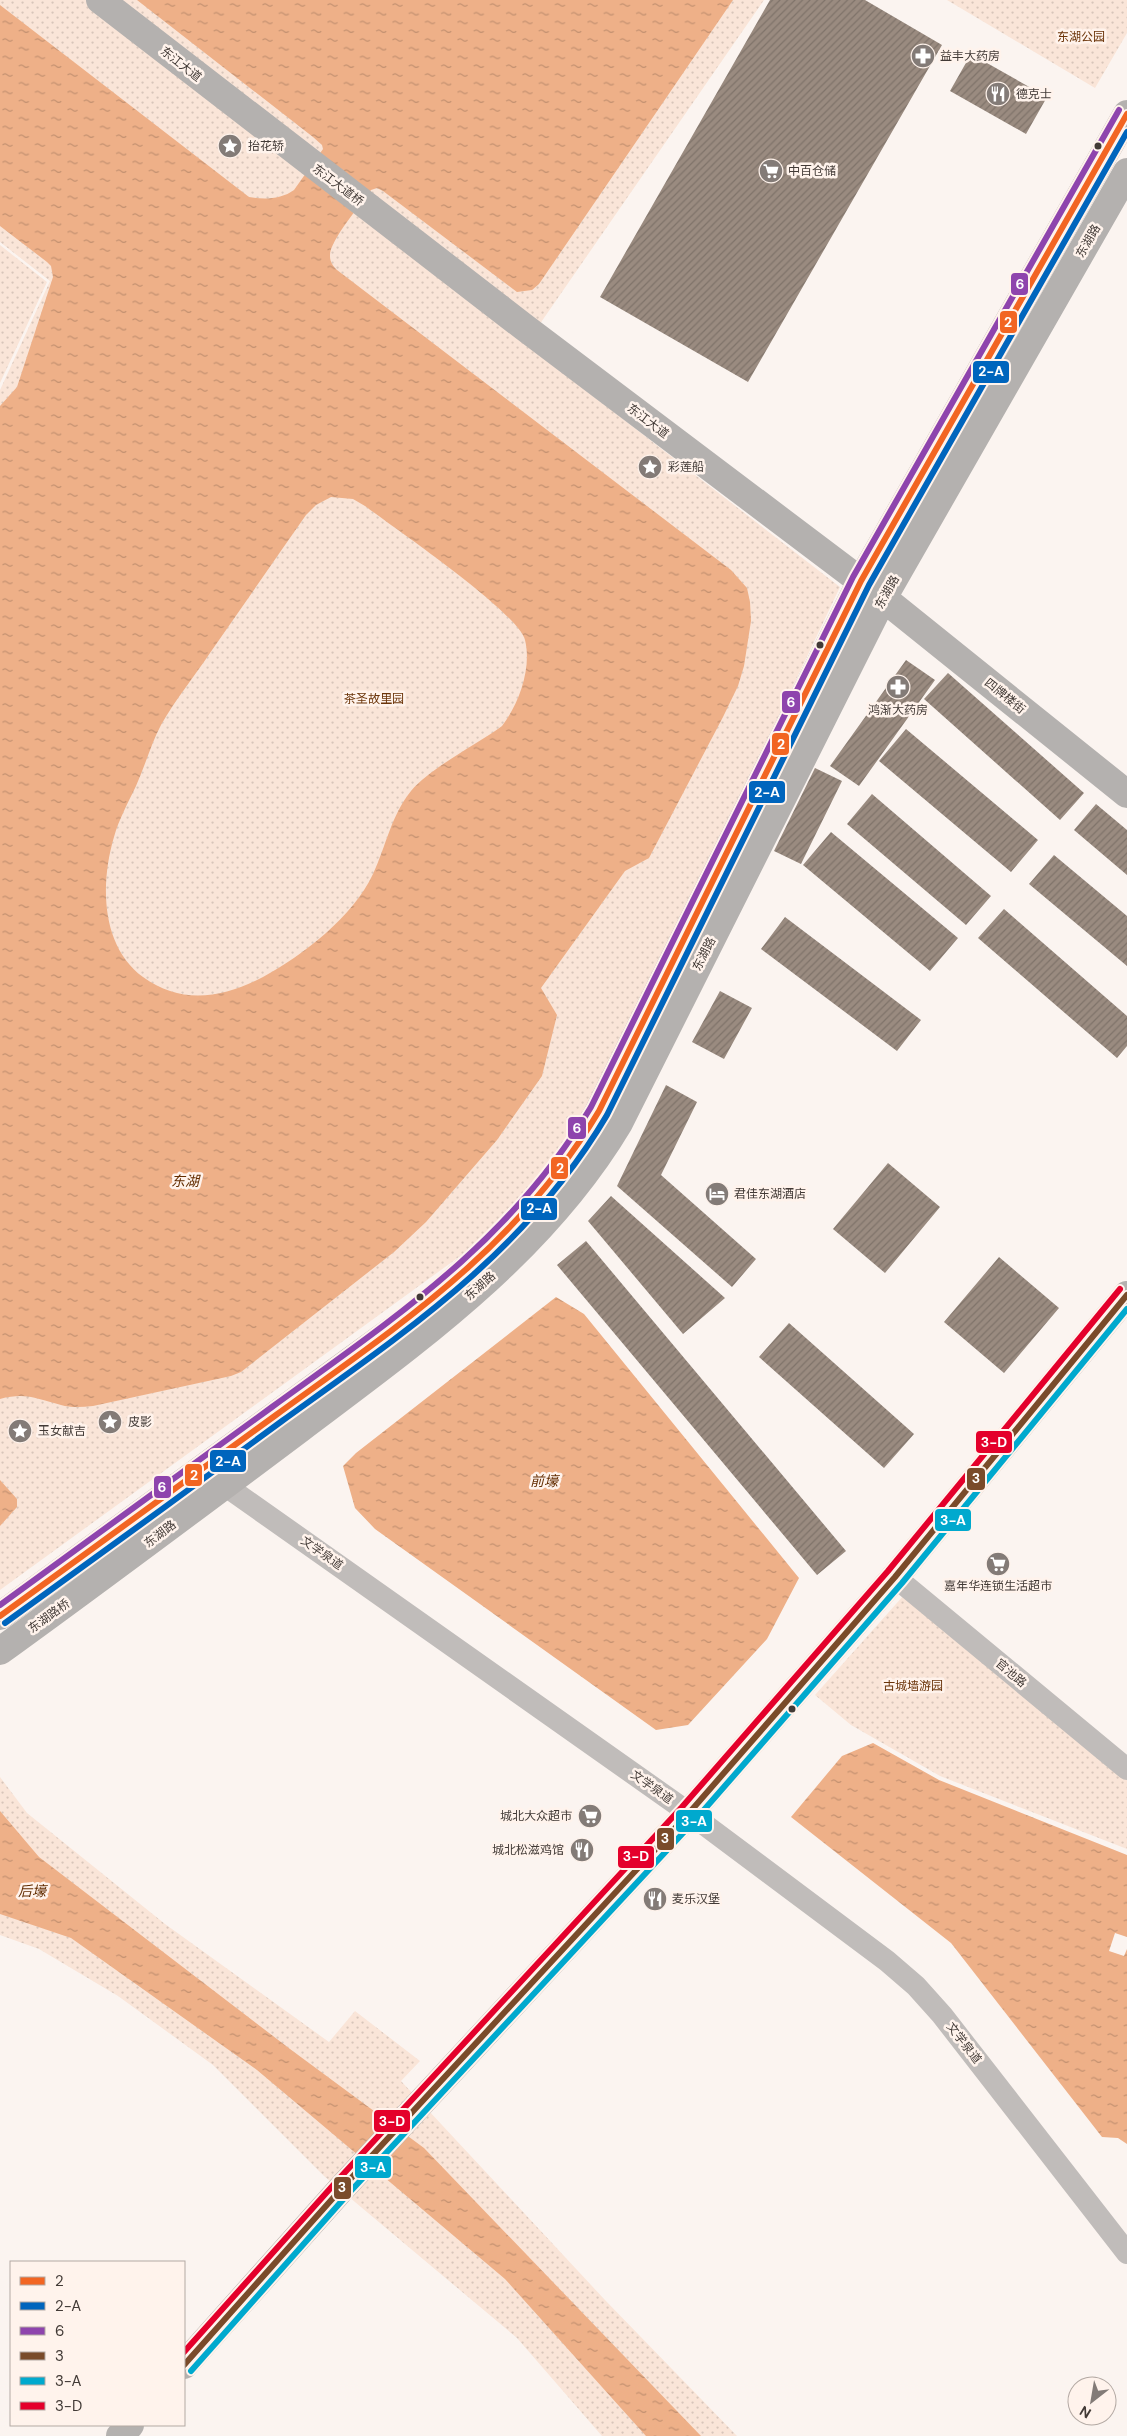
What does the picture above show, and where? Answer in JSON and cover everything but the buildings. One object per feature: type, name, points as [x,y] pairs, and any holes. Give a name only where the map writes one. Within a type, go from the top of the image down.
[{"type":"main road","name":"东江大道","points":[[100,0],[262,127]]},
{"type":"main road","name":"东湖路","points":[[0,1616],[419,1311],[483,1256],[516,1224],[562,1170],[581,1143],[599,1110],[861,581],[1127,114]]},
{"type":"main road","name":"东江大道桥","points":[[262,127],[414,242]]},
{"type":"main road","name":"东湖路","points":[[97,1581],[407,1347],[474,1292],[559,1209],[584,1176],[620,1123],[883,598],[1127,172]]},
{"type":"main road","name":"东江大道","points":[[414,242],[883,598]]},
{"type":"main road","name":"四牌楼街","points":[[883,598],[1127,794]]},
{"type":"main road","points":[[185,2364],[353,2175],[689,1813],[895,1577],[1127,1295]]},
{"type":"main road","name":"东湖路桥","points":[[0,1651],[97,1581]]},
{"type":"main road","points":[[120,2436],[129,2426]]},
{"type":"street","name":"文学泉道","points":[[202,1469],[689,1813],[887,1961],[916,1986],[942,2015],[1127,2253]]},
{"type":"street","name":"官池路","points":[[895,1577],[1127,1769]]},
{"type":"green space","name":"东湖","points":[[0,0],[764,0],[526,344],[840,587],[622,1047],[581,1124],[537,1182],[474,1246],[0,1590],[0,390],[50,281],[0,242]]},
{"type":"green space","name":"东湖公园","points":[[947,0],[1127,0],[1127,33],[1095,88]]},
{"type":"green space","points":[[0,245],[47,282],[0,383]]},
{"type":"green space","name":"古城墙游园","points":[[904,1595],[1127,1779],[1127,1849],[940,1776],[851,1725],[815,1695]]},
{"type":"green space","points":[[0,1777],[27,1813],[165,1924],[329,2042],[355,2011],[420,2061],[401,2081],[605,2300],[737,2436],[602,2436],[517,2338],[324,2176],[213,2065],[118,1996],[39,1949],[0,1935]]},
{"type":"water","name":"东湖","points":[[137,0],[733,0],[539,284],[532,290],[517,292],[377,188],[371,190],[347,222],[331,249],[330,256],[332,264],[337,270],[731,570],[747,588],[750,602],[751,621],[744,666],[738,686],[723,717],[649,858],[625,871],[541,988],[557,1015],[542,1076],[497,1140],[426,1222],[394,1252],[241,1372],[231,1376],[93,1406],[69,1407],[24,1396],[0,1399],[0,406],[17,387],[53,277],[51,266],[47,262],[0,226],[0,5],[249,197],[273,198],[294,190],[323,149],[322,145]],"holes":[[[331,497],[353,499],[479,591],[518,627],[525,640],[527,651],[525,674],[519,697],[502,726],[441,765],[419,782],[411,791],[398,811],[378,863],[364,890],[340,920],[326,933],[278,968],[233,990],[202,995],[172,992],[157,986],[143,977],[129,964],[119,949],[112,931],[106,894],[107,874],[118,824],[157,732],[166,716],[306,515],[316,505]]]},
{"type":"water","name":"前壕","points":[[556,1297],[584,1314],[799,1578],[767,1639],[688,1725],[656,1730],[375,1529],[355,1508],[343,1466],[356,1453]]},
{"type":"water","points":[[0,1480],[17,1499],[17,1507],[0,1526]]},
{"type":"water","points":[[873,1743],[939,1780],[1127,1855],[1127,1937],[1115,1933],[1109,1951],[1124,1956],[1127,1949],[1127,2144],[1118,2138],[1102,2137],[951,1943],[791,1817],[842,1756]]},
{"type":"water","name":"后壕","points":[[0,1811],[39,1857],[290,2049],[424,2148],[701,2436],[646,2436],[505,2279],[257,2070],[71,1938],[0,1914]]},
{"type":"transit line","name":"6","points":[[0,1605],[406,1308],[448,1274],[488,1237],[525,1198],[559,1155],[591,1107],[853,577],[1119,110]]},
{"type":"transit line","name":"2","points":[[0,1616],[412,1315],[494,1243],[532,1204],[567,1160],[599,1111],[861,581],[1127,114]]},
{"type":"transit line","name":"2-A","points":[[5,1623],[419,1320],[502,1248],[540,1208],[575,1164],[607,1115],[869,585],[1127,132]]},
{"type":"transit line","name":"3-D","points":[[185,2351],[336,2182],[682,1807],[888,1571],[1120,1289]]},
{"type":"transit line","name":"3","points":[[185,2364],[342,2188],[689,1813],[895,1577],[1127,1295]]},
{"type":"transit line","name":"3-A","points":[[191,2371],[348,2194],[696,1819],[902,1583],[1127,1309]]},
{"type":"place","name":"益丰大药房","points":[[923,56]]},
{"type":"place","name":"德克士","points":[[998,94]]},
{"type":"place","name":"抬花轿","points":[[230,146]]},
{"type":"place","name":"中百仓储","points":[[771,171]]},
{"type":"place","name":"彩莲船","points":[[650,467]]},
{"type":"place","name":"鸿渐大药房","points":[[898,687]]},
{"type":"place","name":"君佳东湖酒店","points":[[717,1194]]},
{"type":"place","name":"皮影","points":[[110,1422]]},
{"type":"place","name":"玉女献吉","points":[[20,1431]]},
{"type":"place","name":"嘉年华连锁生活超市","points":[[998,1564]]},
{"type":"place","name":"城北大众超市","points":[[590,1816]]},
{"type":"place","name":"城北松滋鸡馆","points":[[582,1850]]},
{"type":"place","name":"麦乐汉堡","points":[[655,1899]]},
{"type":"park label","name":"茶圣故里园","points":[[374,699]]}]
